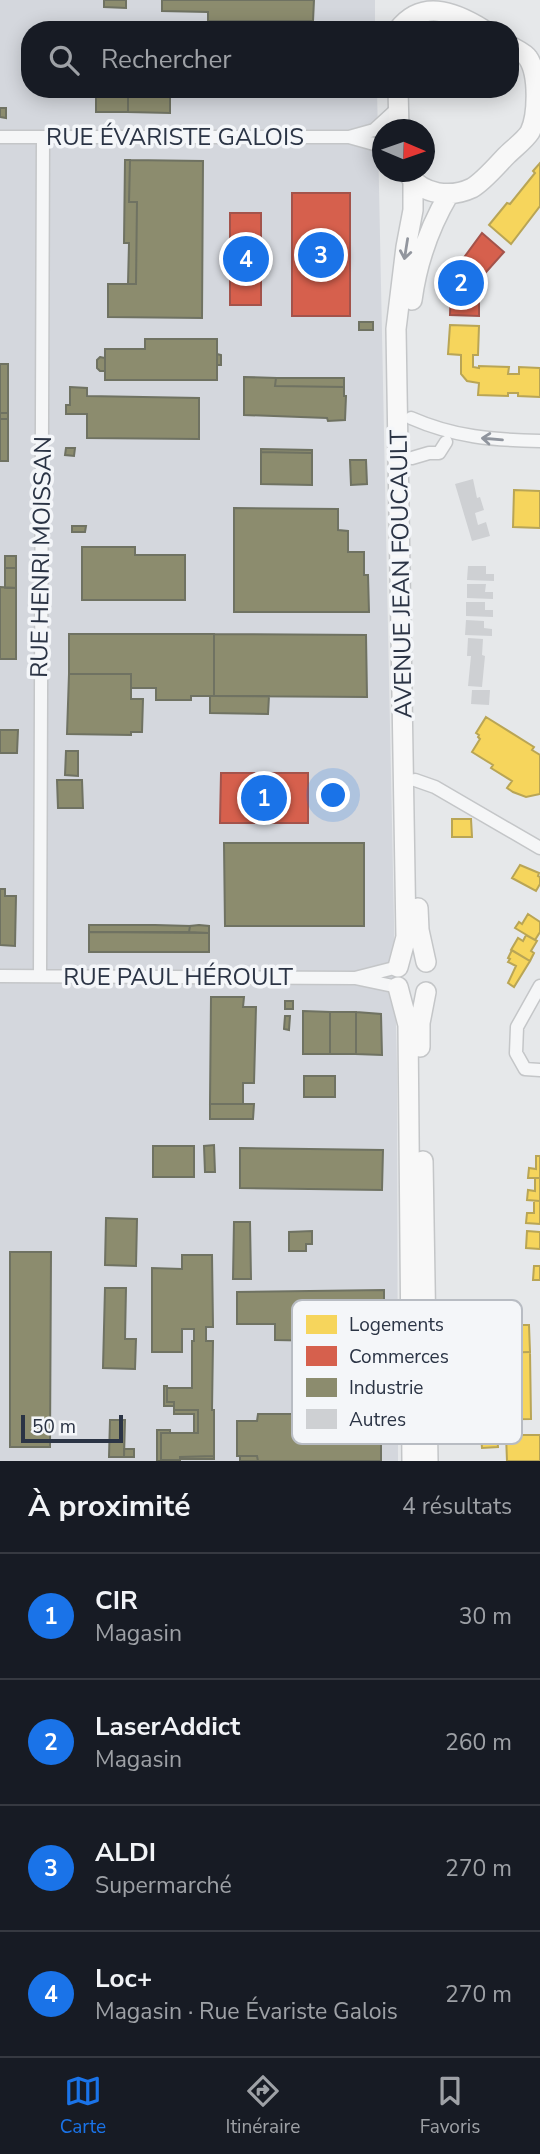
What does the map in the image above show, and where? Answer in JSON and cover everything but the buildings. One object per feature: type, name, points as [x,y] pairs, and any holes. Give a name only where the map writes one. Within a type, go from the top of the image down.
[{"type":"main road","points":[[399,21],[400,0]]},
{"type":"main road","points":[[403,21],[408,12],[425,3],[438,1],[470,21]]},
{"type":"main road","points":[[416,182],[428,191],[449,194],[473,187],[529,133],[535,113],[534,76],[528,57],[519,52]]},
{"type":"main road","points":[[398,98],[399,119]]},
{"type":"main road","name":"AVENUE JEAN FOUCAULT","points":[[410,182],[413,210],[396,329],[406,937],[398,977],[408,1025],[411,1300]]},
{"type":"main road","name":"AVENUE JEAN FOUCAULT","points":[[426,962],[419,930],[408,332],[415,279],[436,216],[449,194]]},
{"type":"main road","points":[[411,958],[426,962],[431,968],[432,985],[422,995],[411,996],[398,977],[411,958]]},
{"type":"main road","points":[[425,1300],[420,1023],[426,992]]},
{"type":"street","name":"RUE ÉVARISTE GALOIS","points":[[0,137],[349,137],[374,130],[398,98]]},
{"type":"street","name":"RUE ÉVARISTE GALOIS","points":[[349,137],[372,143]]},
{"type":"street","name":"RUE HENRI MOISSAN","points":[[40,976],[43,138]]},
{"type":"street","points":[[411,418],[445,431],[486,439],[540,442]]},
{"type":"street","points":[[412,458],[439,453],[446,442]]},
{"type":"street","points":[[415,780],[435,787],[540,848]]},
{"type":"street","name":"RUE PAUL HÉROULT","points":[[0,976],[398,977]]},
{"type":"street","name":"RUE PAUL HÉROULT","points":[[355,978],[398,977]]},
{"type":"street","points":[[540,986],[517,1027],[516,1054],[525,1069],[540,1070]]},
{"type":"shaded area","points":[[0,0],[375,0],[375,21],[21,21],[21,98],[377,98],[378,119],[372,119],[372,182],[379,182],[397,1069],[398,1300],[292,1300],[292,1444],[398,1444],[398,1461],[0,1461]]},
{"type":"place","name":"ALDI","points":[[321,255]]},
{"type":"place","name":"Loc+","points":[[246,259]]},
{"type":"place","name":"LaserAddict","points":[[461,283]]},
{"type":"place","name":"CIR","points":[[264,798]]}]
